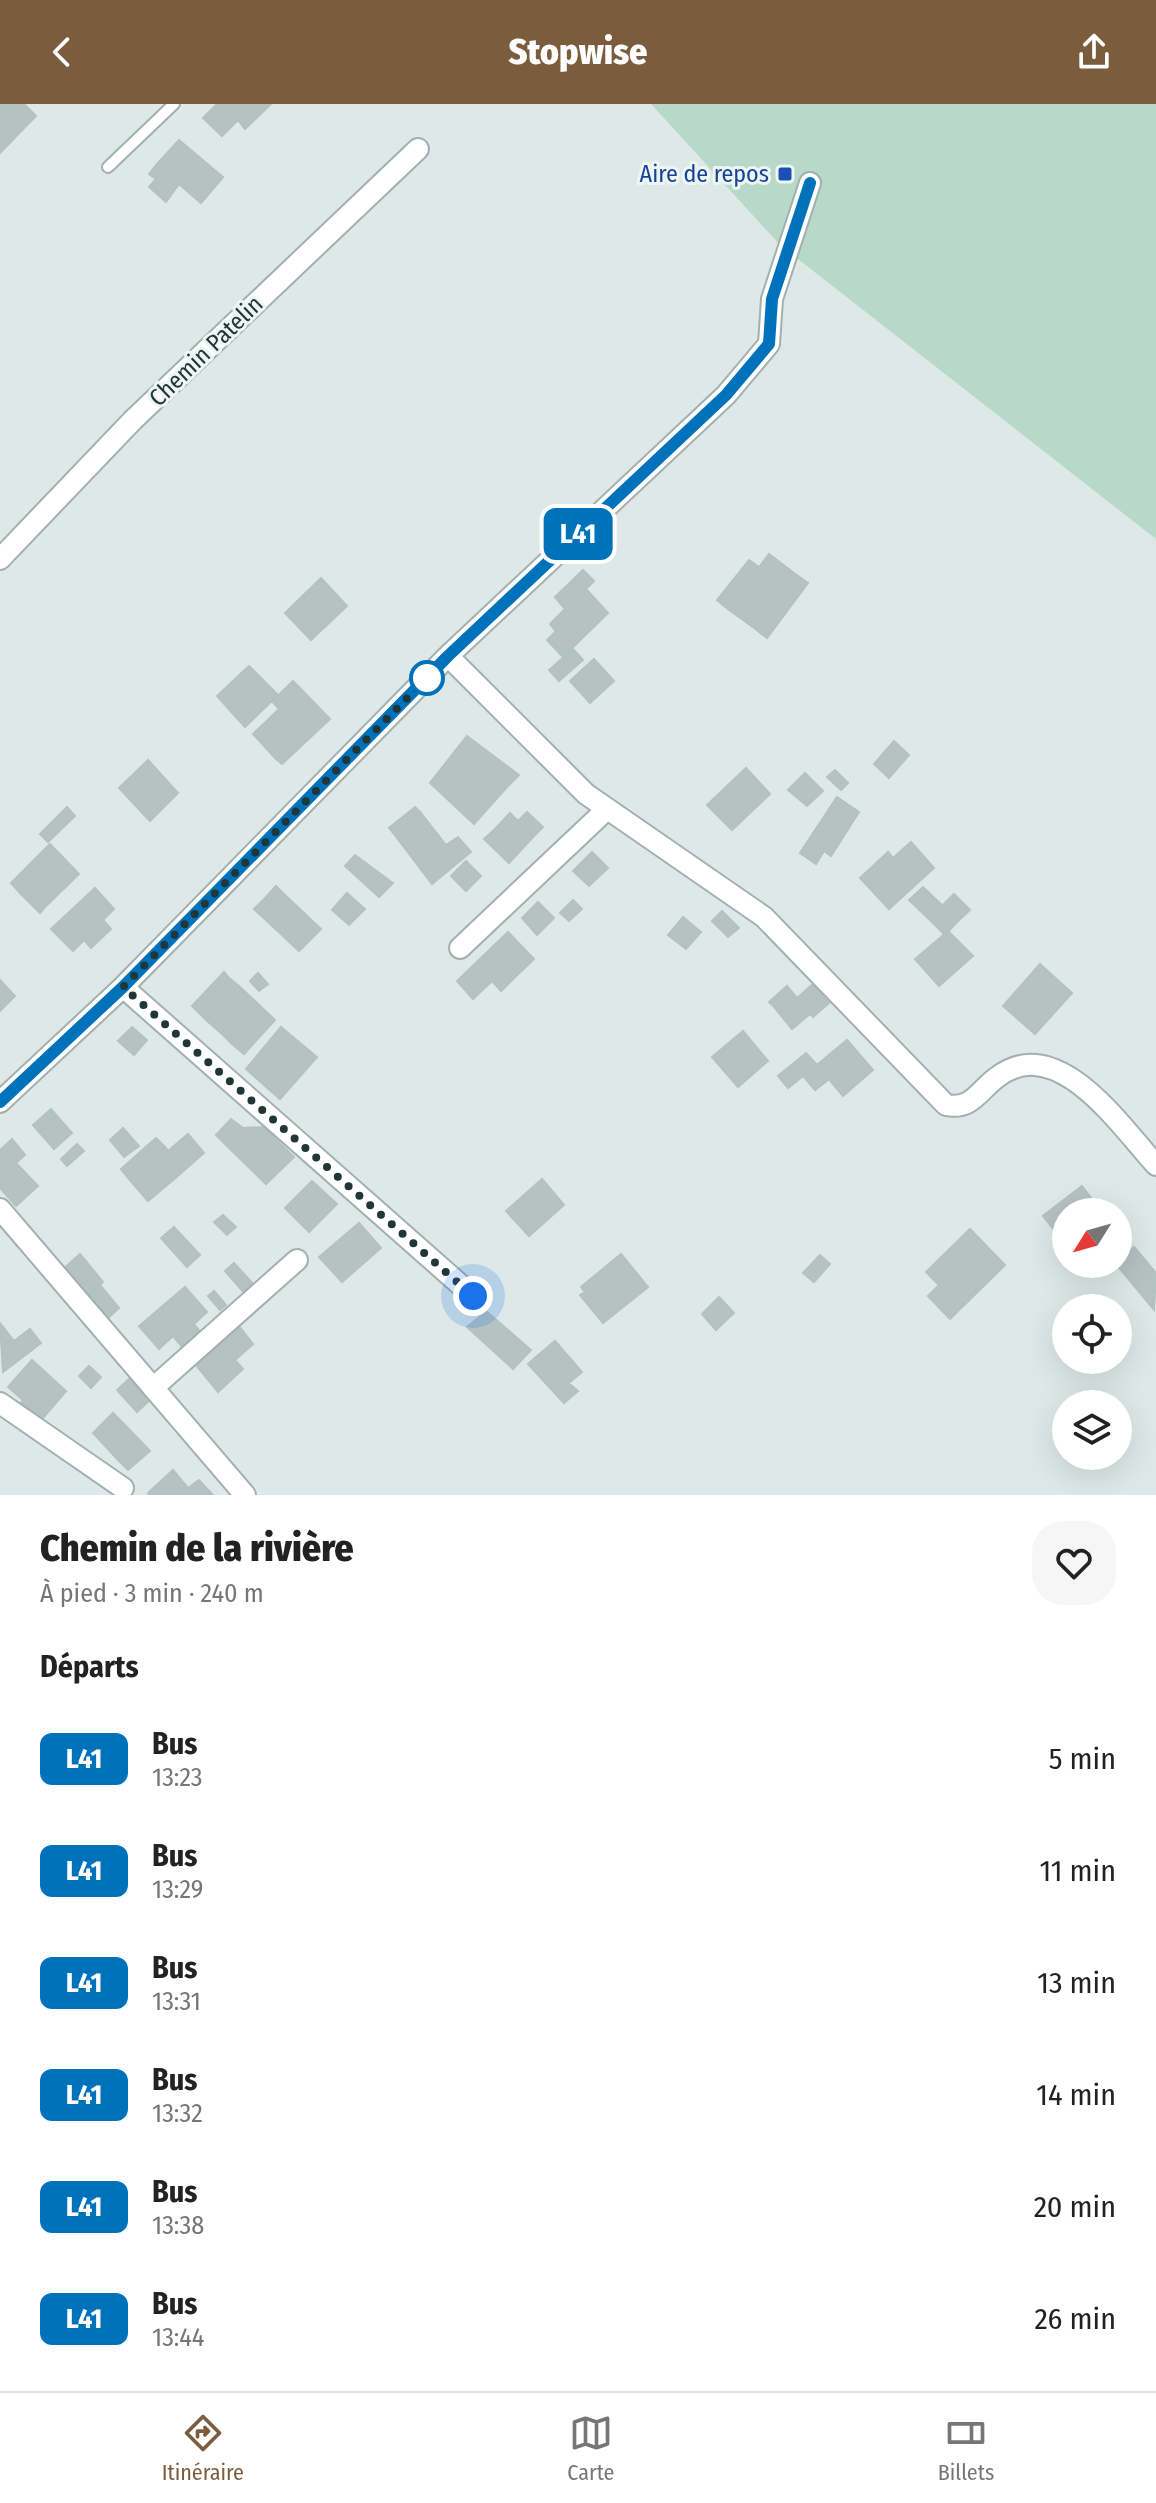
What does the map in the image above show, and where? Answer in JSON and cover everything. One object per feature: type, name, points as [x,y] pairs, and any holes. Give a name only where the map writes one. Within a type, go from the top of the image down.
[{"type":"street","name":"Chemin Patelin","points":[[0,559],[144,409],[418,149]]},
{"type":"street","points":[[0,1102],[123,987],[448,656],[726,395],[769,344],[772,299],[810,183]]},
{"type":"street","points":[[448,656],[586,794],[764,917],[946,1105],[958,1107],[969,1104],[997,1077],[1016,1067],[1051,1068],[1084,1086],[1156,1165]]},
{"type":"street","points":[[460,948],[606,810]]},
{"type":"street","points":[[123,987],[473,1296]]},
{"type":"street","points":[[0,1209],[245,1495]]},
{"type":"street","points":[[153,1388],[297,1260]]},
{"type":"street","points":[[0,1403],[123,1488]]},
{"type":"lane","points":[[108,167],[174,104]]},
{"type":"green space","points":[[651,104],[1156,104],[1156,539],[780,245]]},
{"type":"building","points":[[0,104],[24,104],[36,116],[27,125],[6,105],[0,111]]},
{"type":"building","points":[[217,104],[271,104],[245,129],[238,120],[222,136],[203,118]]},
{"type":"building","points":[[6,105],[27,125],[0,153],[0,111]]},
{"type":"building","points":[[179,140],[223,177],[201,203],[179,184],[166,202],[149,187],[156,179],[149,174],[157,164],[163,170],[175,158],[168,152]]},
{"type":"building","points":[[168,152],[175,158],[163,170],[157,164]]},
{"type":"building","points":[[769,554],[794,573],[753,627],[728,609]]},
{"type":"building","points":[[749,560],[759,567],[728,609],[717,600]]},
{"type":"building","points":[[583,570],[594,581],[586,589],[608,613],[563,657],[547,640],[556,631],[550,624],[565,609],[555,597]]},
{"type":"building","points":[[794,573],[808,583],[767,638],[753,627]]},
{"type":"building","points":[[321,578],[347,606],[311,640],[285,613]]},
{"type":"building","points":[[573,649],[583,660],[559,681],[549,670]]},
{"type":"building","points":[[594,659],[614,681],[590,703],[570,681]]},
{"type":"building","points":[[249,666],[278,695],[245,727],[217,696]]},
{"type":"building","points":[[293,681],[330,719],[282,764],[276,759],[319,719],[288,686]]},
{"type":"building","points":[[288,686],[319,719],[276,759],[253,734],[279,709],[272,701]]},
{"type":"building","points":[[467,736],[519,775],[507,787],[459,746]]},
{"type":"building","points":[[894,741],[909,755],[889,778],[874,764]]},
{"type":"building","points":[[459,746],[507,787],[474,824],[430,783]]},
{"type":"building","points":[[148,760],[178,793],[150,821],[119,788]]},
{"type":"building","points":[[746,768],[770,794],[732,830],[707,805]]},
{"type":"building","points":[[835,770],[848,783],[841,790],[827,777]]},
{"type":"building","points":[[805,773],[823,791],[807,806],[788,790]]},
{"type":"building","points":[[837,797],[859,812],[831,856],[824,851],[816,864],[800,853]]},
{"type":"building","points":[[67,807],[75,816],[48,842],[40,834]]},
{"type":"building","points":[[415,807],[421,813],[394,834],[389,828]]},
{"type":"building","points":[[527,812],[543,827],[534,836],[518,821]]},
{"type":"building","points":[[421,813],[446,845],[458,837],[471,852],[432,884],[394,834]]},
{"type":"building","points":[[510,813],[518,821],[502,838],[494,830]]},
{"type":"building","points":[[518,821],[534,836],[509,863],[484,839],[494,830],[502,838]]},
{"type":"building","points":[[911,842],[934,868],[889,909],[860,878],[888,852],[893,858]]},
{"type":"building","points":[[50,844],[79,874],[45,907],[27,889],[21,894],[11,883]]},
{"type":"building","points":[[592,852],[608,868],[589,886],[573,871]]},
{"type":"building","points":[[355,855],[393,883],[379,897],[345,866]]},
{"type":"building","points":[[466,861],[481,876],[466,891],[451,876]]},
{"type":"building","points":[[276,886],[285,895],[274,906],[265,898]]},
{"type":"building","points":[[923,887],[946,909],[933,923],[909,900]]},
{"type":"building","points":[[95,888],[114,909],[103,920],[111,929],[91,948],[84,940],[73,951],[51,929]]},
{"type":"building","points":[[27,889],[45,907],[40,913],[21,894]]},
{"type":"building","points":[[347,893],[365,909],[349,925],[332,910]]},
{"type":"building","points":[[954,894],[958,898],[946,909],[942,906]]},
{"type":"building","points":[[285,895],[321,929],[299,951],[254,909],[265,898],[274,906]]},
{"type":"building","points":[[958,898],[970,910],[958,921],[946,909]]},
{"type":"building","points":[[573,900],[582,909],[569,921],[560,913]]},
{"type":"building","points":[[538,902],[554,918],[537,935],[522,918]]},
{"type":"building","points":[[946,909],[958,921],[945,935],[933,923]]},
{"type":"building","points":[[722,911],[739,928],[728,937],[712,921]]},
{"type":"building","points":[[683,917],[701,932],[686,949],[668,935]]},
{"type":"building","points":[[948,931],[973,956],[939,986],[915,959]]},
{"type":"building","points":[[508,932],[534,959],[501,991],[492,981],[473,999],[457,981]]},
{"type":"building","points":[[1040,964],[1072,993],[1035,1034],[1003,1006]]},
{"type":"building","points":[[224,972],[229,978],[214,993],[219,999],[202,1016],[192,1006]]},
{"type":"building","points":[[258,973],[268,984],[259,991],[250,981]]},
{"type":"building","points":[[229,978],[239,986],[206,1020],[202,1016],[219,999],[214,993]]},
{"type":"building","points":[[0,980],[15,996],[0,1011]]},
{"type":"building","points":[[813,984],[829,1003],[813,1017],[797,998]]},
{"type":"building","points":[[239,986],[275,1020],[244,1054],[232,1044],[237,1038],[227,1028],[222,1034],[206,1020]]},
{"type":"building","points":[[787,986],[792,992],[774,1007],[769,1002]]},
{"type":"building","points":[[792,992],[810,1014],[792,1029],[774,1007]]},
{"type":"building","points":[[132,1027],[147,1040],[134,1055],[118,1041]]},
{"type":"building","points":[[281,1027],[317,1057],[280,1099],[246,1069]]},
{"type":"building","points":[[227,1028],[237,1038],[232,1044],[222,1034]]},
{"type":"building","points":[[743,1031],[768,1061],[738,1087],[712,1057]]},
{"type":"building","points":[[847,1040],[873,1070],[843,1096],[817,1065]]},
{"type":"building","points":[[806,1053],[817,1065],[788,1088],[778,1076]]},
{"type":"building","points":[[817,1065],[829,1079],[815,1090],[803,1076]]},
{"type":"building","points":[[51,1109],[57,1116],[38,1131],[33,1125]]},
{"type":"building","points":[[57,1116],[72,1133],[54,1149],[38,1131]]},
{"type":"building","points":[[231,1119],[243,1128],[227,1146],[216,1135]]},
{"type":"building","points":[[263,1127],[294,1157],[266,1184],[227,1146],[243,1128]]},
{"type":"building","points":[[123,1128],[139,1146],[124,1157],[110,1140]]},
{"type":"building","points":[[188,1134],[204,1153],[172,1181],[152,1158],[165,1147],[168,1151]]},
{"type":"building","points":[[156,1138],[165,1147],[156,1154],[148,1145]]},
{"type":"building","points":[[12,1139],[25,1155],[16,1163],[38,1186],[16,1206],[0,1188],[0,1150]]},
{"type":"building","points":[[77,1144],[84,1151],[67,1166],[61,1159]]},
{"type":"building","points":[[148,1145],[156,1154],[129,1179],[121,1169]]},
{"type":"building","points":[[152,1158],[172,1181],[148,1201],[129,1179]]},
{"type":"building","points":[[542,1179],[564,1205],[529,1236],[506,1211]]},
{"type":"building","points":[[312,1181],[337,1204],[309,1232],[285,1208]]},
{"type":"building","points":[[1082,1186],[1091,1198],[1066,1198]]},
{"type":"building","points":[[1052,1209],[1052,1227],[1043,1216]]},
{"type":"building","points":[[223,1215],[236,1227],[227,1235],[214,1222]]},
{"type":"building","points":[[359,1223],[381,1248],[342,1282],[319,1257]]},
{"type":"building","points":[[174,1227],[200,1255],[187,1267],[161,1238]]},
{"type":"building","points":[[970,1229],[1005,1265],[950,1319],[928,1296],[939,1285],[926,1272]]},
{"type":"building","points":[[1134,1247],[1156,1273],[1154,1310],[1128,1278],[1132,1278]]},
{"type":"building","points":[[80,1254],[85,1260],[67,1275],[62,1270]]},
{"type":"building","points":[[621,1254],[648,1287],[603,1323],[580,1295],[585,1292],[581,1287]]},
{"type":"building","points":[[820,1255],[830,1264],[814,1282],[803,1273]]},
{"type":"building","points":[[85,1260],[103,1282],[85,1297],[67,1275]]},
{"type":"building","points":[[234,1263],[255,1286],[246,1295],[225,1271]]},
{"type":"building","points":[[100,1285],[119,1308],[106,1320],[85,1297]]},
{"type":"building","points":[[185,1287],[207,1312],[194,1324],[202,1334],[184,1349],[173,1336],[159,1349],[139,1326]]},
{"type":"building","points":[[214,1291],[226,1305],[220,1310],[208,1296]]},
{"type":"building","points":[[719,1297],[734,1313],[716,1330],[702,1314]]},
{"type":"building","points":[[486,1311],[531,1350],[513,1369],[467,1327]]},
{"type":"building","points":[[236,1322],[253,1344],[235,1360],[243,1369],[218,1392],[192,1360]]},
{"type":"building","points":[[0,1323],[14,1341],[30,1329],[41,1343],[3,1372]]},
{"type":"building","points":[[555,1341],[582,1372],[569,1383],[537,1356]]},
{"type":"building","points":[[537,1356],[578,1391],[564,1403],[528,1364]]},
{"type":"building","points":[[32,1360],[66,1391],[38,1424],[17,1408],[23,1400],[8,1387]]},
{"type":"building","points":[[89,1366],[101,1377],[91,1388],[79,1376]]},
{"type":"building","points":[[130,1378],[150,1400],[137,1412],[117,1390]]},
{"type":"building","points":[[113,1413],[125,1425],[109,1440],[125,1457],[120,1462],[93,1433]]},
{"type":"building","points":[[125,1425],[150,1451],[128,1470],[120,1462],[125,1457],[109,1440]]},
{"type":"building","points":[[173,1470],[188,1488],[199,1480],[213,1495],[148,1493]]},
{"type":"bus line","name":"L41","points":[[0,1102],[123,987],[448,656],[726,395],[769,344],[772,299],[810,183]]},
{"type":"place","name":"Aire de repos","points":[[785,174]]},
{"type":"route","points":[[427,678],[123,987],[473,1296]]}]
